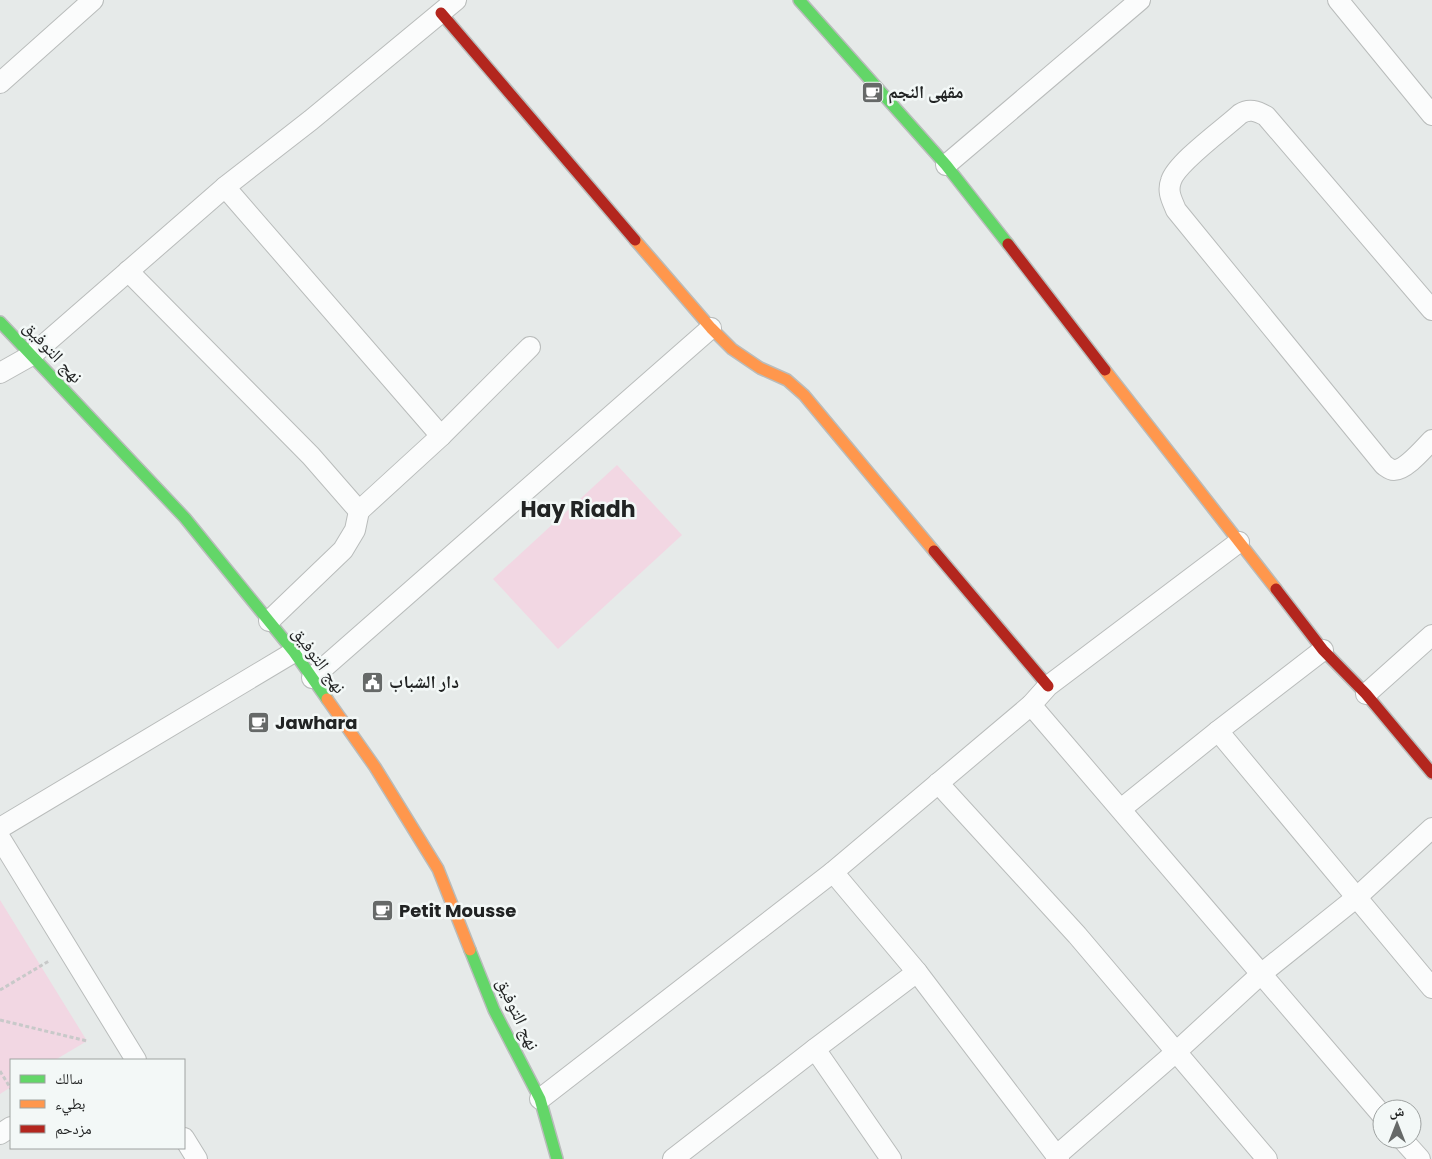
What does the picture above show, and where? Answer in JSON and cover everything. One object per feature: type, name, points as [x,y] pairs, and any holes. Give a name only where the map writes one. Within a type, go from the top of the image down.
[{"type":"street","points":[[0,83],[93,0]]},
{"type":"street","points":[[799,0],[946,166],[1323,650],[1366,694],[1432,773]]},
{"type":"street","points":[[946,166],[1140,0]]},
{"type":"street","points":[[1338,0],[1432,114]]},
{"type":"street","points":[[0,373],[32,355],[225,187],[449,6],[631,236],[711,328],[742,357],[760,368],[787,380],[804,395],[1048,686]]},
{"type":"street","points":[[1432,310],[1266,116],[1258,112],[1246,111],[1240,114],[1179,167],[1171,179],[1169,190],[1176,210],[1389,469],[1403,468],[1432,440]]},
{"type":"street","points":[[225,187],[441,436]]},
{"type":"street","points":[[128,271],[304,449],[359,511]]},
{"type":"street","name":"نهج التوفيق","points":[[0,322],[184,518],[294,652],[374,767],[438,869],[494,1010],[540,1098],[557,1159]]},
{"type":"street","points":[[312,678],[711,328]]},
{"type":"street","points":[[269,621],[343,550],[355,530],[359,511],[441,436],[530,347]]},
{"type":"street","points":[[540,1098],[833,872],[1030,705],[1048,686],[1239,542]]},
{"type":"street","points":[[1366,694],[1432,635]]},
{"type":"street","points":[[1121,809],[1323,650]]},
{"type":"street","points":[[0,828],[294,652]]},
{"type":"street","points":[[1030,705],[1372,1103]]},
{"type":"street","points":[[1218,731],[1432,988]]},
{"type":"street","points":[[938,783],[1077,935],[1267,1159]]},
{"type":"street","points":[[833,872],[917,972],[1058,1157],[1261,974],[1357,897],[1432,828]]},
{"type":"street","points":[[0,838],[69,950],[131,1058]]},
{"type":"street","points":[[673,1159],[815,1048],[917,972]]},
{"type":"street","points":[[815,1048],[881,1155]]},
{"type":"street","points":[[185,1140],[197,1159]]},
{"type":"street","points":[[1411,1149],[1420,1159]]},
{"type":"path","points":[[0,990],[69,950]]},
{"type":"path","points":[[0,1020],[87,1041]]},
{"type":"path","points":[[0,1071],[10,1087]]},
{"type":"shaded area","points":[[617,465],[682,535],[558,649],[493,579]]},
{"type":"shaded area","points":[[0,900],[87,1041],[57,1059],[10,1059],[10,1088],[0,1094]]},
{"type":"traffic: fast","points":[[799,0],[946,165],[1008,244]]},
{"type":"traffic: fast","points":[[0,322],[185,518],[294,652],[327,699]]},
{"type":"traffic: fast","points":[[470,950],[494,1010],[540,1099],[557,1159]]},
{"type":"traffic: slow","points":[[635,240],[711,328],[732,349],[760,368],[787,380],[804,395],[934,551]]},
{"type":"traffic: slow","points":[[1105,370],[1276,589]]},
{"type":"traffic: slow","points":[[327,699],[375,767],[438,869],[470,950]]},
{"type":"traffic: jam","points":[[441,13],[635,240]]},
{"type":"traffic: jam","points":[[1008,244],[1105,370]]},
{"type":"traffic: jam","points":[[934,551],[1048,686]]},
{"type":"traffic: jam","points":[[1276,589],[1323,650],[1366,694],[1432,773]]},
{"type":"place","name":"مقهى النجم","points":[[872,92]]},
{"type":"place","name":"دار الشباب","points":[[373,682]]},
{"type":"place","name":"Jawhara","points":[[259,723]]},
{"type":"place","name":"Petit Mousse","points":[[383,911]]},
{"type":"district","name":"Hay Riadh","points":[[578,509]]}]
